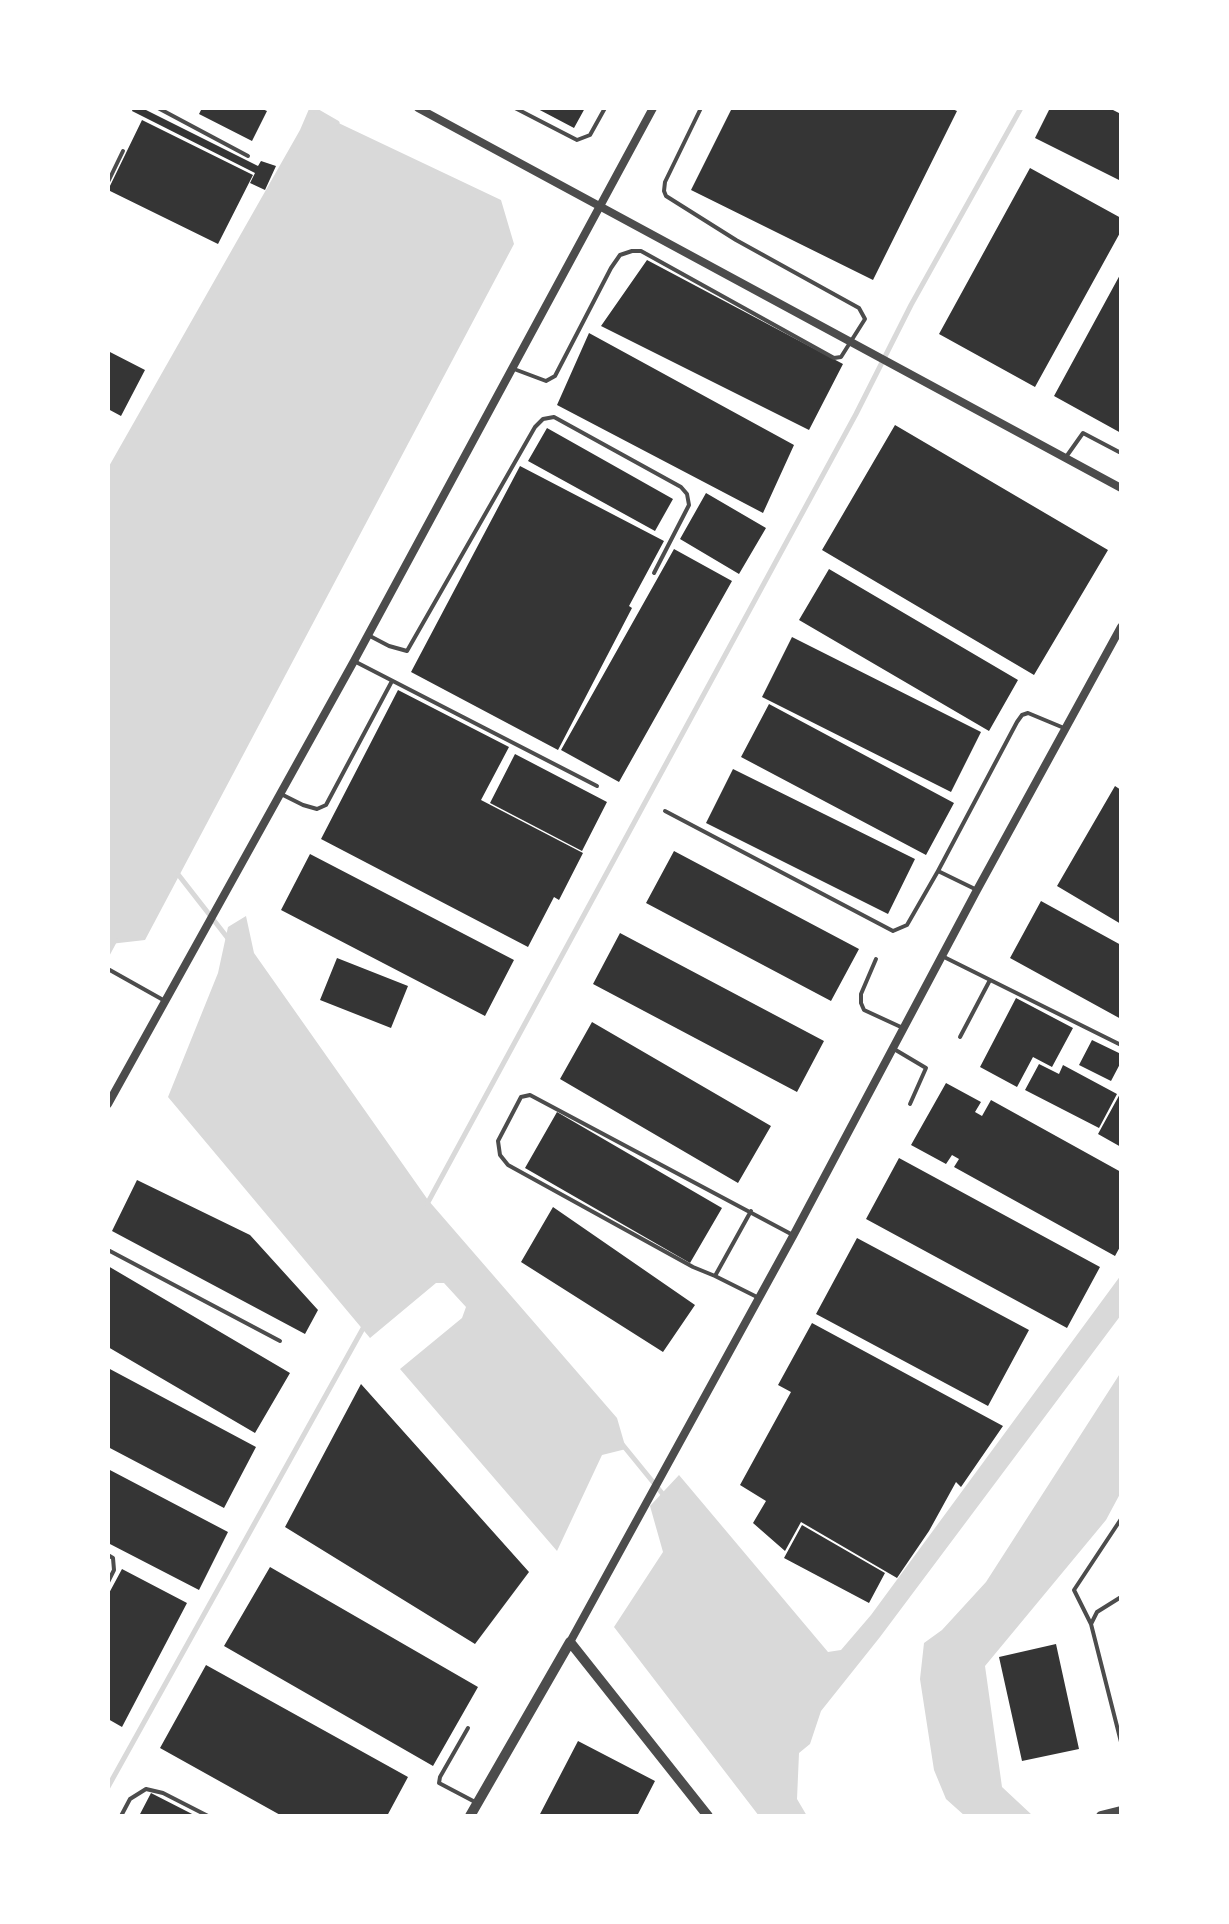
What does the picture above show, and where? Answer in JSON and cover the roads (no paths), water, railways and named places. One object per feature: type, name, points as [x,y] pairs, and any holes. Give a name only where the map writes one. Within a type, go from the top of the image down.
[{"type":"street","points":[[418,108],[1121,488]]},
{"type":"street","points":[[108,1104],[354,661],[653,108]]},
{"type":"street","points":[[470,1816],[570,1642],[793,1236],[1121,627]]},
{"type":"street","points":[[570,1642],[708,1816]]},
{"type":"street","points":[[1101,1816],[1121,1811]]},
{"type":"lane","points":[[158,108],[248,156]]},
{"type":"lane","points":[[515,108],[577,140],[590,135],[605,108]]},
{"type":"lane","points":[[512,368],[546,381],[555,376],[611,268],[620,255],[632,251],[641,251],[834,358],[841,357],[865,319],[859,308],[736,240],[666,196],[665,182],[701,108]]},
{"type":"lane","points":[[108,182],[123,151]]},
{"type":"lane","points":[[368,635],[407,651],[535,427],[543,419],[554,417],[681,487],[687,494],[689,505],[654,573]]},
{"type":"lane","points":[[1066,457],[1083,433],[1121,453]]},
{"type":"lane","points":[[354,661],[597,786]]},
{"type":"lane","points":[[281,793],[317,809],[326,805],[392,681]]},
{"type":"lane","points":[[665,811],[893,931],[907,925],[1022,715],[1028,713],[1066,729]]},
{"type":"lane","points":[[938,871],[977,890]]},
{"type":"lane","points":[[942,956],[1121,1045]]},
{"type":"lane","points":[[876,959],[861,994],[861,1003],[864,1010],[903,1028]]},
{"type":"lane","points":[[108,969],[166,1001]]},
{"type":"lane","points":[[960,1037],[990,980]]},
{"type":"lane","points":[[892,1048],[926,1068],[910,1104]]},
{"type":"lane","points":[[759,1298],[693,1267],[508,1165],[500,1155],[498,1141],[510,1115],[521,1097],[530,1095],[793,1236]]},
{"type":"lane","points":[[715,1276],[751,1211]]},
{"type":"lane","points":[[108,1250],[280,1341]]},
{"type":"lane","points":[[1121,1519],[1074,1590],[1091,1624],[1121,1742]]},
{"type":"lane","points":[[108,1555],[113,1558],[114,1570],[108,1582]]},
{"type":"lane","points":[[1091,1624],[1097,1612],[1121,1597]]},
{"type":"lane","points":[[468,1728],[439,1783],[477,1804]]},
{"type":"lane","points":[[121,1816],[130,1799],[146,1789],[163,1793],[208,1816]]},
{"type":"waterway","points":[[311,108],[337,123]]},
{"type":"waterway","points":[[427,1204],[856,414],[911,305],[1021,108]]},
{"type":"waterway","points":[[177,873],[230,941]]},
{"type":"waterway","points":[[108,953],[115,940]]},
{"type":"waterway","points":[[108,1787],[366,1323]]},
{"type":"waterway","points":[[622,1444],[666,1498]]}]
